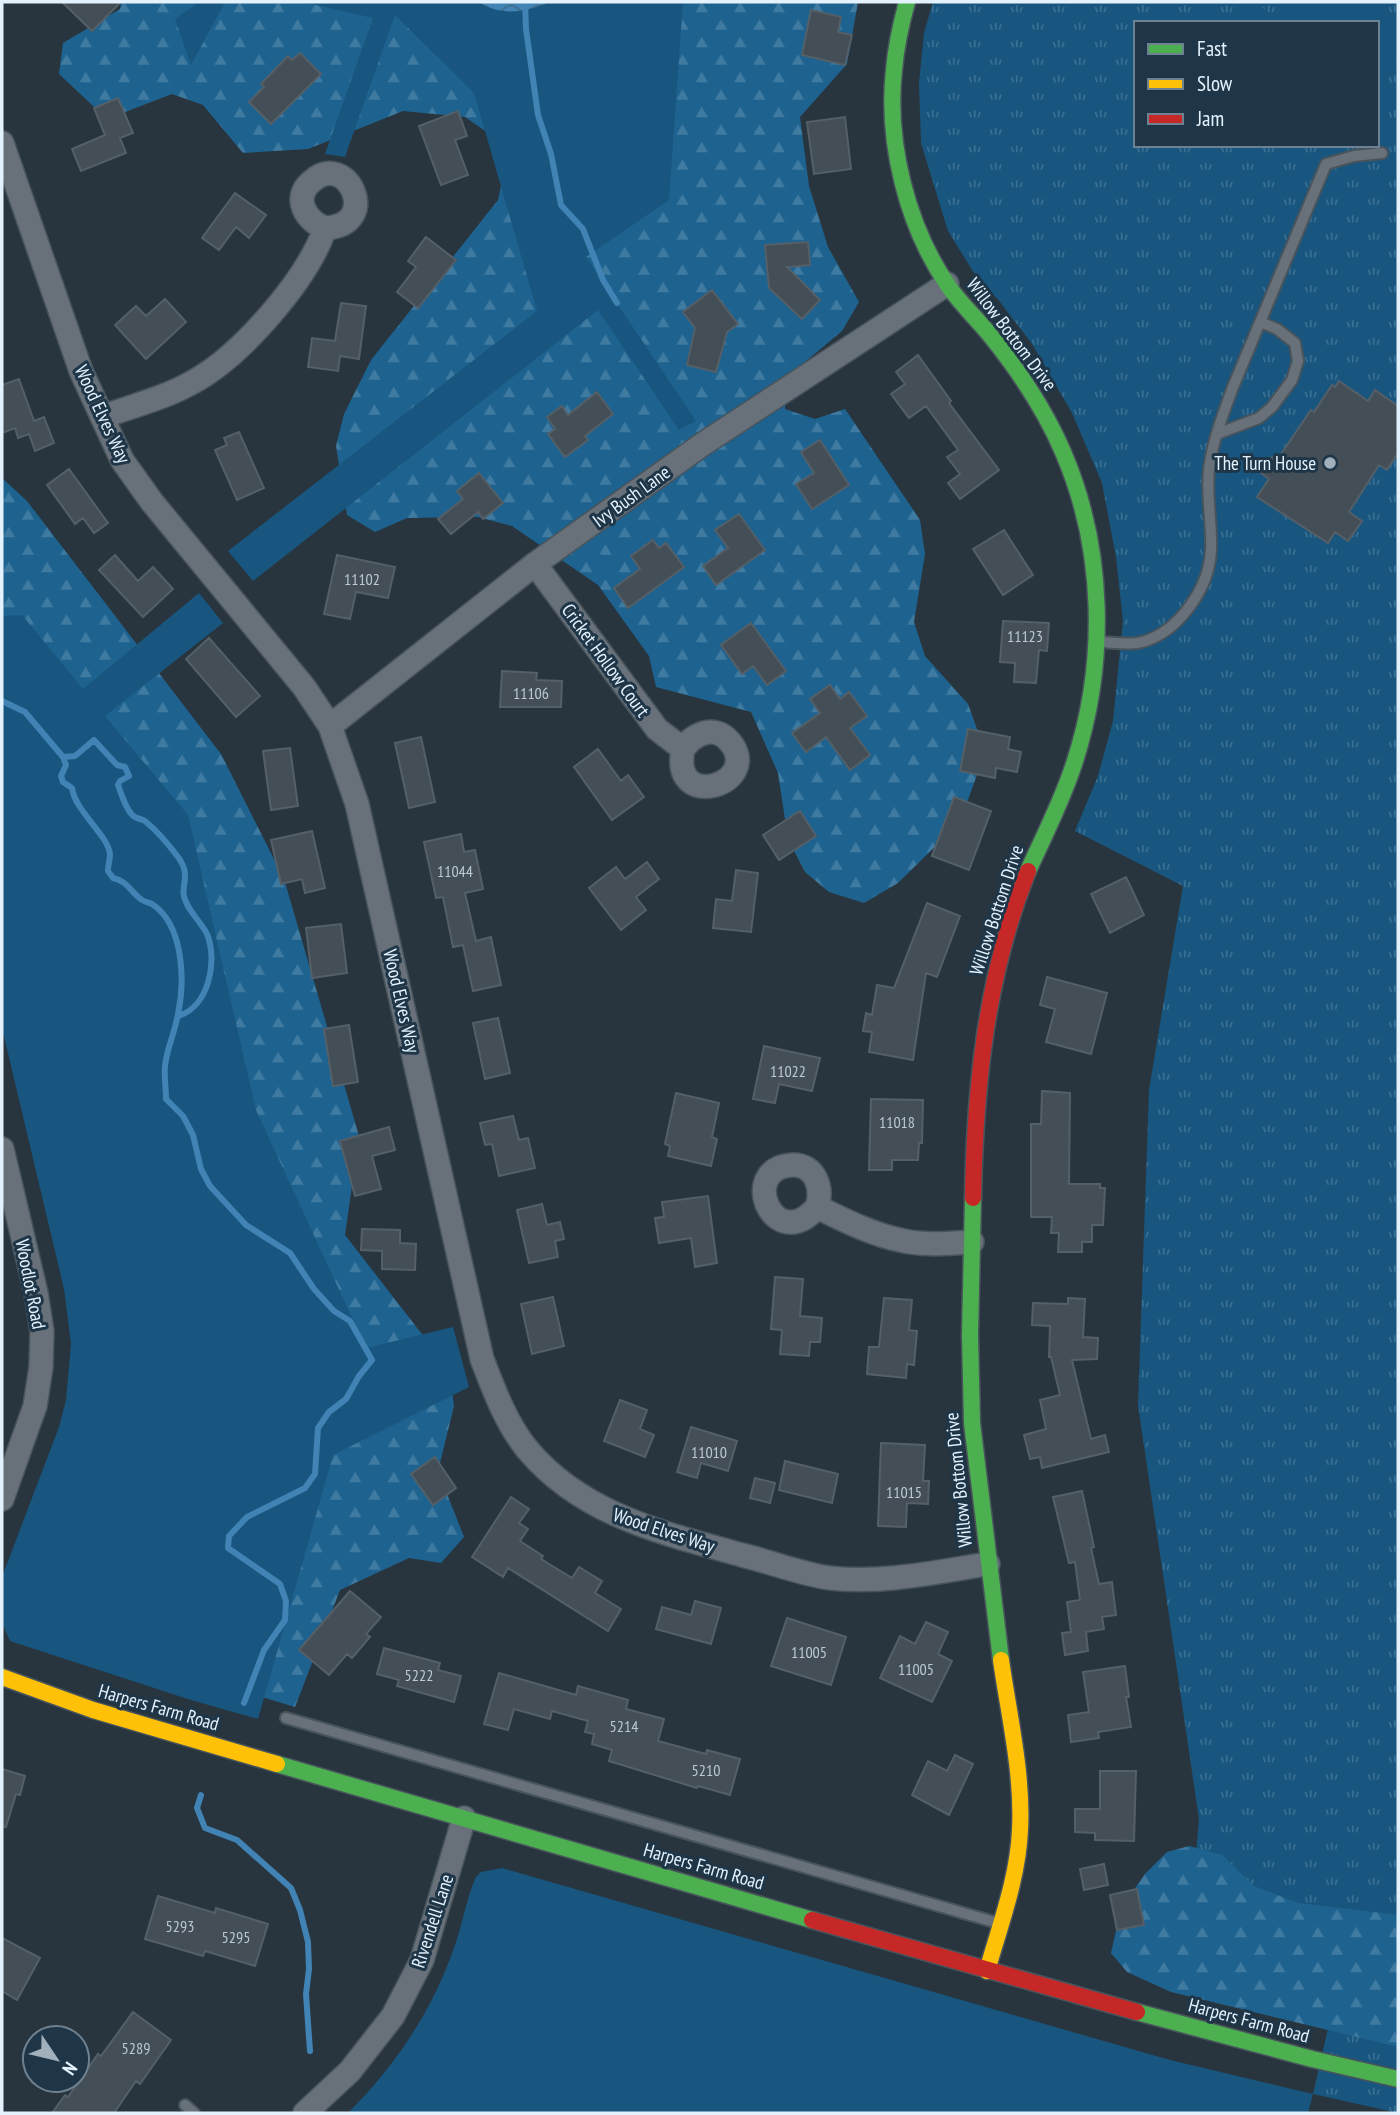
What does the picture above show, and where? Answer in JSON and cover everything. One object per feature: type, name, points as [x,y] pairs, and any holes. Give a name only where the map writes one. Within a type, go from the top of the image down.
[{"type":"street","name":"Willow Bottom Drive","points":[[907,2],[894,55],[894,132],[911,208],[947,284],[1007,357],[1035,397],[1066,461],[1079,496],[1094,570],[1096,642],[1093,684],[1076,758],[1061,801],[1023,884],[994,975],[977,1086],[970,1393],[988,1564],[1019,1789],[1020,1834],[1013,1876],[987,1971]]},
{"type":"street","name":"Wood Elves Way","points":[[2,143],[81,371],[122,460],[152,502],[281,657],[330,726],[357,804],[482,1359],[512,1428],[528,1449],[570,1489],[626,1520],[660,1532],[829,1578],[906,1577],[988,1564]]},
{"type":"street","points":[[102,417],[186,386],[220,363],[266,319],[300,276],[318,249],[325,228]]},
{"type":"street","name":"Ivy Bush Lane","points":[[330,726],[536,564],[703,444],[947,284]]},
{"type":"street","name":"Cricket Hollow Court","points":[[536,564],[657,729],[683,749]]},
{"type":"street","name":"Woodlot Road","points":[[2,1149],[36,1293],[42,1331],[41,1367],[35,1406],[2,1499]]},
{"type":"street","points":[[817,1207],[877,1234],[901,1241],[972,1242]]},
{"type":"street","name":"Harpers Farm Road","points":[[2,1677],[93,1710],[987,1971],[1398,2080]]},
{"type":"street","name":"Rivendell Lane","points":[[305,2113],[350,2071],[393,2016],[422,1959],[464,1818]]},
{"type":"lane","points":[[1096,642],[1140,643],[1158,636],[1170,628],[1192,601],[1205,576],[1210,559],[1209,470],[1216,434],[1326,164],[1354,156],[1381,153]]},
{"type":"lane","points":[[1216,434],[1259,418],[1272,407],[1292,380],[1298,361],[1295,343],[1260,322]]},
{"type":"lane","points":[[286,1718],[1000,1924]]},
{"type":"lane","points":[[185,2105],[194,2113]]},
{"type":"green space","points":[[121,2],[858,2],[847,64],[800,117],[809,186],[828,247],[859,302],[842,331],[787,377],[785,409],[815,419],[845,409],[920,520],[925,554],[914,622],[925,656],[968,704],[981,740],[977,775],[965,808],[946,836],[898,883],[864,903],[829,892],[805,872],[788,839],[778,773],[751,712],[656,687],[649,656],[598,585],[512,526],[478,517],[407,518],[375,532],[347,515],[336,446],[344,414],[371,360],[498,200],[505,167],[494,137],[465,117],[403,111],[308,149],[243,153],[203,105],[172,94],[107,119],[59,74],[63,43],[120,9]]},
{"type":"green space","points":[[199,2],[225,2],[191,65],[175,19]]},
{"type":"green space","points":[[302,2],[683,2],[669,200],[586,257],[696,421],[679,430],[598,310],[253,581],[228,551],[537,311],[474,93],[395,15],[345,157],[325,154],[373,18]]},
{"type":"green space","points":[[933,2],[1398,2],[1398,2113],[1313,2094],[1330,2020],[1185,1982],[1199,1819],[1138,1405],[1149,1090],[1183,886],[1075,831],[1098,776],[1113,721],[1123,621],[1116,557],[1102,483],[1072,413],[1032,344],[974,273],[948,231],[921,143],[919,83],[924,33]]},
{"type":"green space","points":[[1246,2],[1256,2],[1267,11],[1259,21],[1231,21]]},
{"type":"green space","points":[[1296,2],[1367,2],[1398,16],[1398,46],[1391,63],[1380,67],[1386,80],[1379,95],[1379,21],[1291,21],[1289,17]]},
{"type":"green space","points":[[2,478],[27,501],[221,754],[284,879],[359,1136],[345,1235],[449,1369],[454,1406],[438,1471],[464,1537],[441,1563],[409,1558],[340,1590],[295,1707],[2,1617],[2,1612],[103,1409],[2,968]]},
{"type":"green space","points":[[199,593],[223,623],[105,716],[188,815],[256,1110],[366,1348],[453,1327],[469,1387],[333,1455],[258,1719],[10,1641],[2,1623],[2,1577],[59,1427],[66,1400],[71,1344],[64,1289],[2,1028],[2,616],[22,615],[83,689]]},
{"type":"green space","points":[[1189,1846],[1222,1855],[1254,1886],[1298,1903],[1398,1915],[1398,2047],[1171,1992],[1127,1972],[1111,1953],[1121,1908],[1145,1874],[1167,1852]]},
{"type":"green space","points":[[502,1868],[1170,2060],[1313,2094],[1308,2113],[348,2113],[397,2056],[436,1992],[458,1937],[476,1877],[481,1872]]},
{"type":"water","points":[[478,2],[550,2],[531,8],[505,11]]},
{"type":"building","points":[[62,2],[121,2],[92,31]]},
{"type":"building","points":[[811,10],[841,17],[838,32],[852,35],[845,65],[802,55]]},
{"type":"building","points":[[300,53],[321,74],[271,124],[249,102],[264,87],[261,84],[288,56],[292,60]]},
{"type":"building","points":[[118,98],[133,133],[120,138],[126,153],[81,171],[72,149],[105,135],[94,108]]},
{"type":"building","points":[[458,111],[467,136],[455,140],[468,175],[441,185],[419,126]]},
{"type":"building","points":[[845,117],[851,169],[814,174],[807,122]]},
{"type":"building","points":[[235,193],[266,215],[249,238],[236,227],[219,250],[202,238]]},
{"type":"building","points":[[426,237],[456,260],[418,308],[397,292],[416,267],[408,261]]},
{"type":"building","points":[[808,242],[810,265],[787,267],[820,300],[802,319],[769,288],[765,245]]},
{"type":"building","points":[[712,290],[738,324],[727,332],[716,372],[687,365],[695,328],[683,312]]},
{"type":"building","points":[[165,299],[186,322],[146,359],[115,325],[136,306],[146,316]]},
{"type":"building","points":[[341,303],[366,306],[359,359],[340,356],[338,371],[308,367],[312,338],[335,341]]},
{"type":"building","points":[[918,355],[951,401],[949,403],[999,470],[960,499],[948,483],[960,474],[947,457],[958,450],[926,406],[909,418],[891,394],[905,384],[896,372]]},
{"type":"building","points":[[19,379],[34,421],[44,417],[54,443],[35,451],[29,434],[18,438],[15,428],[2,433],[2,385]]},
{"type":"building","name":"The Turn House","points":[[1339,381],[1368,401],[1375,390],[1398,406],[1398,453],[1387,470],[1379,465],[1349,512],[1362,521],[1348,541],[1335,532],[1328,543],[1257,497],[1269,479],[1261,473],[1272,457],[1277,460],[1311,410],[1314,412],[1332,385],[1335,387]]},
{"type":"building","points":[[597,392],[613,414],[585,436],[588,440],[565,457],[548,434],[555,429],[547,417],[562,406],[568,415]]},
{"type":"building","points":[[239,432],[264,488],[237,500],[215,450],[227,445],[224,438]]},
{"type":"building","points":[[820,440],[849,485],[812,509],[796,484],[814,473],[801,452]]},
{"type":"building","points":[[69,469],[108,523],[94,533],[83,518],[75,524],[47,485]]},
{"type":"building","points":[[479,473],[503,503],[483,519],[478,512],[451,534],[438,519],[463,499],[457,491]]},
{"type":"building","points":[[739,514],[765,550],[716,585],[703,566],[728,548],[715,530]]},
{"type":"building","points":[[1004,530],[1033,575],[1003,595],[973,549]]},
{"type":"building","points":[[653,540],[659,548],[666,543],[684,567],[628,608],[614,588],[640,569],[631,556]]},
{"type":"building","points":[[115,555],[138,581],[153,567],[173,589],[143,617],[99,570]]},
{"type":"building","points":[[337,555],[395,567],[388,598],[356,592],[350,619],[324,614]]},
{"type":"building","points":[[1003,621],[1049,623],[1047,651],[1039,650],[1036,683],[1014,682],[1015,663],[1000,662]]},
{"type":"building","points":[[751,623],[786,671],[767,685],[753,666],[742,674],[721,645]]},
{"type":"building","points":[[209,638],[260,696],[236,717],[186,659]]},
{"type":"building","points":[[502,671],[537,673],[536,680],[562,681],[561,707],[500,707]]},
{"type":"building","points":[[830,685],[840,699],[849,692],[867,716],[850,728],[870,755],[850,770],[826,737],[806,752],[792,733],[820,713],[810,699]]},
{"type":"building","points":[[968,729],[1010,737],[1008,749],[1021,752],[1017,772],[996,768],[995,778],[960,771]]},
{"type":"building","points":[[421,737],[435,802],[409,808],[395,743]]},
{"type":"building","points":[[290,748],[298,806],[271,810],[263,751]]},
{"type":"building","points":[[598,749],[621,781],[628,775],[644,797],[612,820],[574,767]]},
{"type":"building","points":[[954,797],[991,811],[969,870],[932,856]]},
{"type":"building","points":[[800,811],[816,836],[779,860],[763,835]]},
{"type":"building","points":[[312,831],[325,888],[305,893],[302,879],[281,884],[271,840]]},
{"type":"building","points":[[461,834],[464,852],[475,850],[483,889],[465,893],[476,941],[491,937],[501,985],[473,991],[463,945],[453,947],[443,897],[436,898],[424,842]]},
{"type":"building","points":[[647,862],[659,879],[636,897],[646,910],[621,930],[589,888],[616,867],[625,879]]},
{"type":"building","points":[[736,870],[758,873],[751,932],[713,928],[716,899],[732,901]]},
{"type":"building","points":[[1126,877],[1144,915],[1110,933],[1091,894]]},
{"type":"building","points":[[927,903],[960,916],[937,977],[926,973],[913,1060],[869,1052],[872,1032],[863,1031],[866,1013],[872,1015],[877,985],[894,988]]},
{"type":"building","points":[[341,924],[347,973],[312,978],[306,928]]},
{"type":"building","points":[[1047,977],[1107,993],[1091,1054],[1046,1042],[1055,1009],[1040,1005]]},
{"type":"building","points":[[498,1018],[510,1073],[485,1079],[473,1023]]},
{"type":"building","points":[[349,1025],[358,1082],[333,1086],[324,1029]]},
{"type":"building","points":[[764,1046],[820,1058],[812,1091],[779,1084],[775,1103],[753,1099]]},
{"type":"building","points":[[1042,1091],[1070,1093],[1069,1184],[1100,1184],[1100,1188],[1105,1188],[1103,1225],[1092,1225],[1092,1242],[1082,1242],[1082,1252],[1058,1252],[1059,1233],[1051,1233],[1052,1217],[1031,1217],[1031,1124],[1041,1124]]},
{"type":"building","points":[[676,1093],[719,1103],[712,1137],[717,1139],[711,1166],[668,1156],[670,1146],[665,1144]]},
{"type":"building","points":[[871,1099],[923,1100],[922,1143],[919,1143],[918,1160],[892,1160],[892,1170],[869,1170]]},
{"type":"building","points":[[513,1116],[519,1140],[528,1138],[535,1168],[499,1176],[492,1144],[485,1145],[480,1123]]},
{"type":"building","points":[[389,1127],[395,1150],[372,1156],[381,1189],[355,1196],[340,1141]]},
{"type":"building","points":[[708,1196],[717,1263],[695,1267],[691,1238],[659,1243],[655,1218],[664,1217],[662,1202]]},
{"type":"building","points":[[542,1204],[547,1225],[560,1222],[564,1239],[555,1241],[558,1257],[529,1263],[517,1210]]},
{"type":"building","points":[[362,1229],[400,1230],[400,1243],[416,1244],[415,1270],[382,1269],[382,1251],[361,1250]]},
{"type":"building","points":[[775,1277],[803,1279],[800,1316],[822,1318],[820,1342],[810,1342],[809,1356],[780,1354],[782,1330],[771,1329]]},
{"type":"building","points":[[553,1297],[564,1346],[532,1354],[521,1304]]},
{"type":"building","points":[[884,1298],[912,1300],[909,1330],[917,1331],[914,1365],[907,1364],[906,1378],[867,1374],[869,1347],[879,1347]]},
{"type":"building","points":[[1068,1298],[1085,1299],[1083,1337],[1098,1338],[1097,1359],[1072,1360],[1091,1439],[1105,1435],[1109,1452],[1042,1468],[1040,1457],[1030,1459],[1024,1435],[1046,1429],[1040,1400],[1060,1395],[1049,1357],[1050,1326],[1032,1325],[1033,1303],[1068,1304]]},
{"type":"building","points":[[620,1400],[647,1410],[640,1429],[654,1435],[645,1457],[604,1441]]},
{"type":"building","points":[[691,1427],[737,1441],[728,1471],[701,1463],[697,1478],[677,1472]]},
{"type":"building","points":[[881,1443],[925,1445],[923,1481],[929,1481],[928,1504],[907,1503],[906,1527],[878,1526]]},
{"type":"building","points":[[435,1457],[456,1488],[433,1505],[411,1474]]},
{"type":"building","points":[[785,1461],[838,1474],[832,1503],[779,1490]]},
{"type":"building","points":[[755,1478],[775,1483],[770,1503],[750,1498]]},
{"type":"building","points":[[1082,1491],[1099,1584],[1112,1582],[1116,1615],[1102,1617],[1104,1629],[1086,1632],[1088,1651],[1065,1655],[1062,1633],[1071,1632],[1067,1602],[1080,1600],[1075,1562],[1069,1563],[1053,1497]]},
{"type":"building","points":[[511,1497],[529,1509],[519,1523],[528,1529],[520,1541],[543,1556],[541,1559],[572,1578],[579,1567],[602,1581],[595,1593],[621,1609],[608,1631],[508,1568],[503,1577],[472,1557]]},
{"type":"building","points":[[350,1591],[381,1617],[366,1634],[370,1637],[352,1658],[347,1654],[329,1675],[299,1650]]},
{"type":"building","points":[[695,1601],[721,1608],[711,1644],[656,1629],[662,1607],[691,1615]]},
{"type":"building","points":[[787,1618],[846,1637],[831,1685],[771,1666]]},
{"type":"building","points":[[926,1622],[948,1632],[938,1654],[952,1661],[932,1702],[880,1678],[900,1636],[915,1644]]},
{"type":"building","points":[[384,1648],[440,1663],[438,1670],[461,1676],[454,1702],[397,1686],[399,1680],[377,1674]]},
{"type":"building","points":[[1125,1666],[1131,1727],[1098,1732],[1099,1738],[1071,1742],[1068,1715],[1089,1712],[1083,1672]]},
{"type":"building","points":[[499,1673],[576,1695],[578,1686],[628,1700],[626,1709],[664,1719],[658,1741],[706,1754],[707,1750],[740,1759],[730,1795],[698,1786],[697,1788],[609,1761],[612,1750],[592,1744],[594,1734],[585,1732],[588,1721],[552,1711],[550,1719],[514,1709],[508,1730],[484,1724]]},
{"type":"building","points":[[955,1755],[973,1764],[949,1815],[912,1795],[928,1761],[947,1771]]},
{"type":"building","points":[[2,1769],[25,1776],[20,1795],[16,1794],[6,1827],[2,1826]]},
{"type":"building","points":[[1100,1771],[1136,1771],[1134,1841],[1095,1840],[1095,1833],[1075,1832],[1075,1809],[1100,1809]]},
{"type":"building","points":[[1104,1864],[1108,1885],[1084,1890],[1080,1869]]},
{"type":"building","points":[[1137,1889],[1144,1925],[1117,1930],[1110,1895]]},
{"type":"building","points":[[158,1896],[215,1913],[216,1908],[268,1924],[255,1966],[205,1951],[203,1956],[145,1939]]},
{"type":"building","points":[[2,1938],[40,1958],[17,2000],[2,1991]]},
{"type":"building","points":[[133,2012],[171,2040],[140,2084],[136,2081],[114,2113],[52,2113],[65,2095],[68,2097],[70,2094],[91,2094],[91,2064],[98,2054],[101,2056]]},
{"type":"waterway","points":[[525,2],[538,115],[551,154],[561,205],[583,229],[603,280],[617,303]]},
{"type":"waterway","points":[[2,701],[25,712],[63,757],[66,765],[61,776],[63,782],[72,788],[79,805],[104,839],[110,854],[108,871],[113,878],[122,882],[142,900],[152,904],[163,913],[171,925],[180,954],[181,986],[177,1021],[165,1066],[166,1099],[183,1116],[193,1135],[201,1169],[210,1186],[246,1225],[290,1253],[314,1289],[334,1311],[350,1321],[372,1360],[346,1399],[329,1412],[318,1428],[315,1474],[305,1488],[247,1517],[229,1536],[228,1548],[280,1584],[286,1601],[285,1620],[264,1650],[244,1703]]},
{"type":"waterway","points":[[63,757],[75,756],[94,740],[117,765],[125,767],[129,776],[118,785],[127,807],[132,815],[145,821],[158,833],[182,864],[185,876],[184,897],[207,934],[211,969],[204,993],[197,1003],[178,1016]]},
{"type":"waterway","points":[[201,1795],[197,1808],[205,1828],[237,1840],[291,1888],[308,1942],[306,1994],[310,2051]]},
{"type":"traffic: fast","points":[[907,2],[896,52],[892,98],[897,154],[911,211],[934,263],[949,287],[1011,363],[1048,421],[1077,489],[1094,567],[1096,647],[1085,726],[1064,791],[1028,871]]},
{"type":"traffic: fast","points":[[973,1198],[970,1335],[972,1423],[1001,1660]]},
{"type":"traffic: fast","points":[[277,1764],[812,1920]]},
{"type":"traffic: fast","points":[[1137,2012],[1398,2079]]},
{"type":"traffic: slow","points":[[987,1971],[1012,1884],[1020,1830],[1017,1766],[1001,1660]]},
{"type":"traffic: slow","points":[[2,1677],[93,1710],[277,1764]]},
{"type":"traffic: jam","points":[[973,1198],[980,1073],[986,1032],[1002,951],[1028,871]]},
{"type":"traffic: jam","points":[[812,1920],[1137,2012]]},
{"type":"place","name":"The Turn House","points":[[1330,463]]}]
